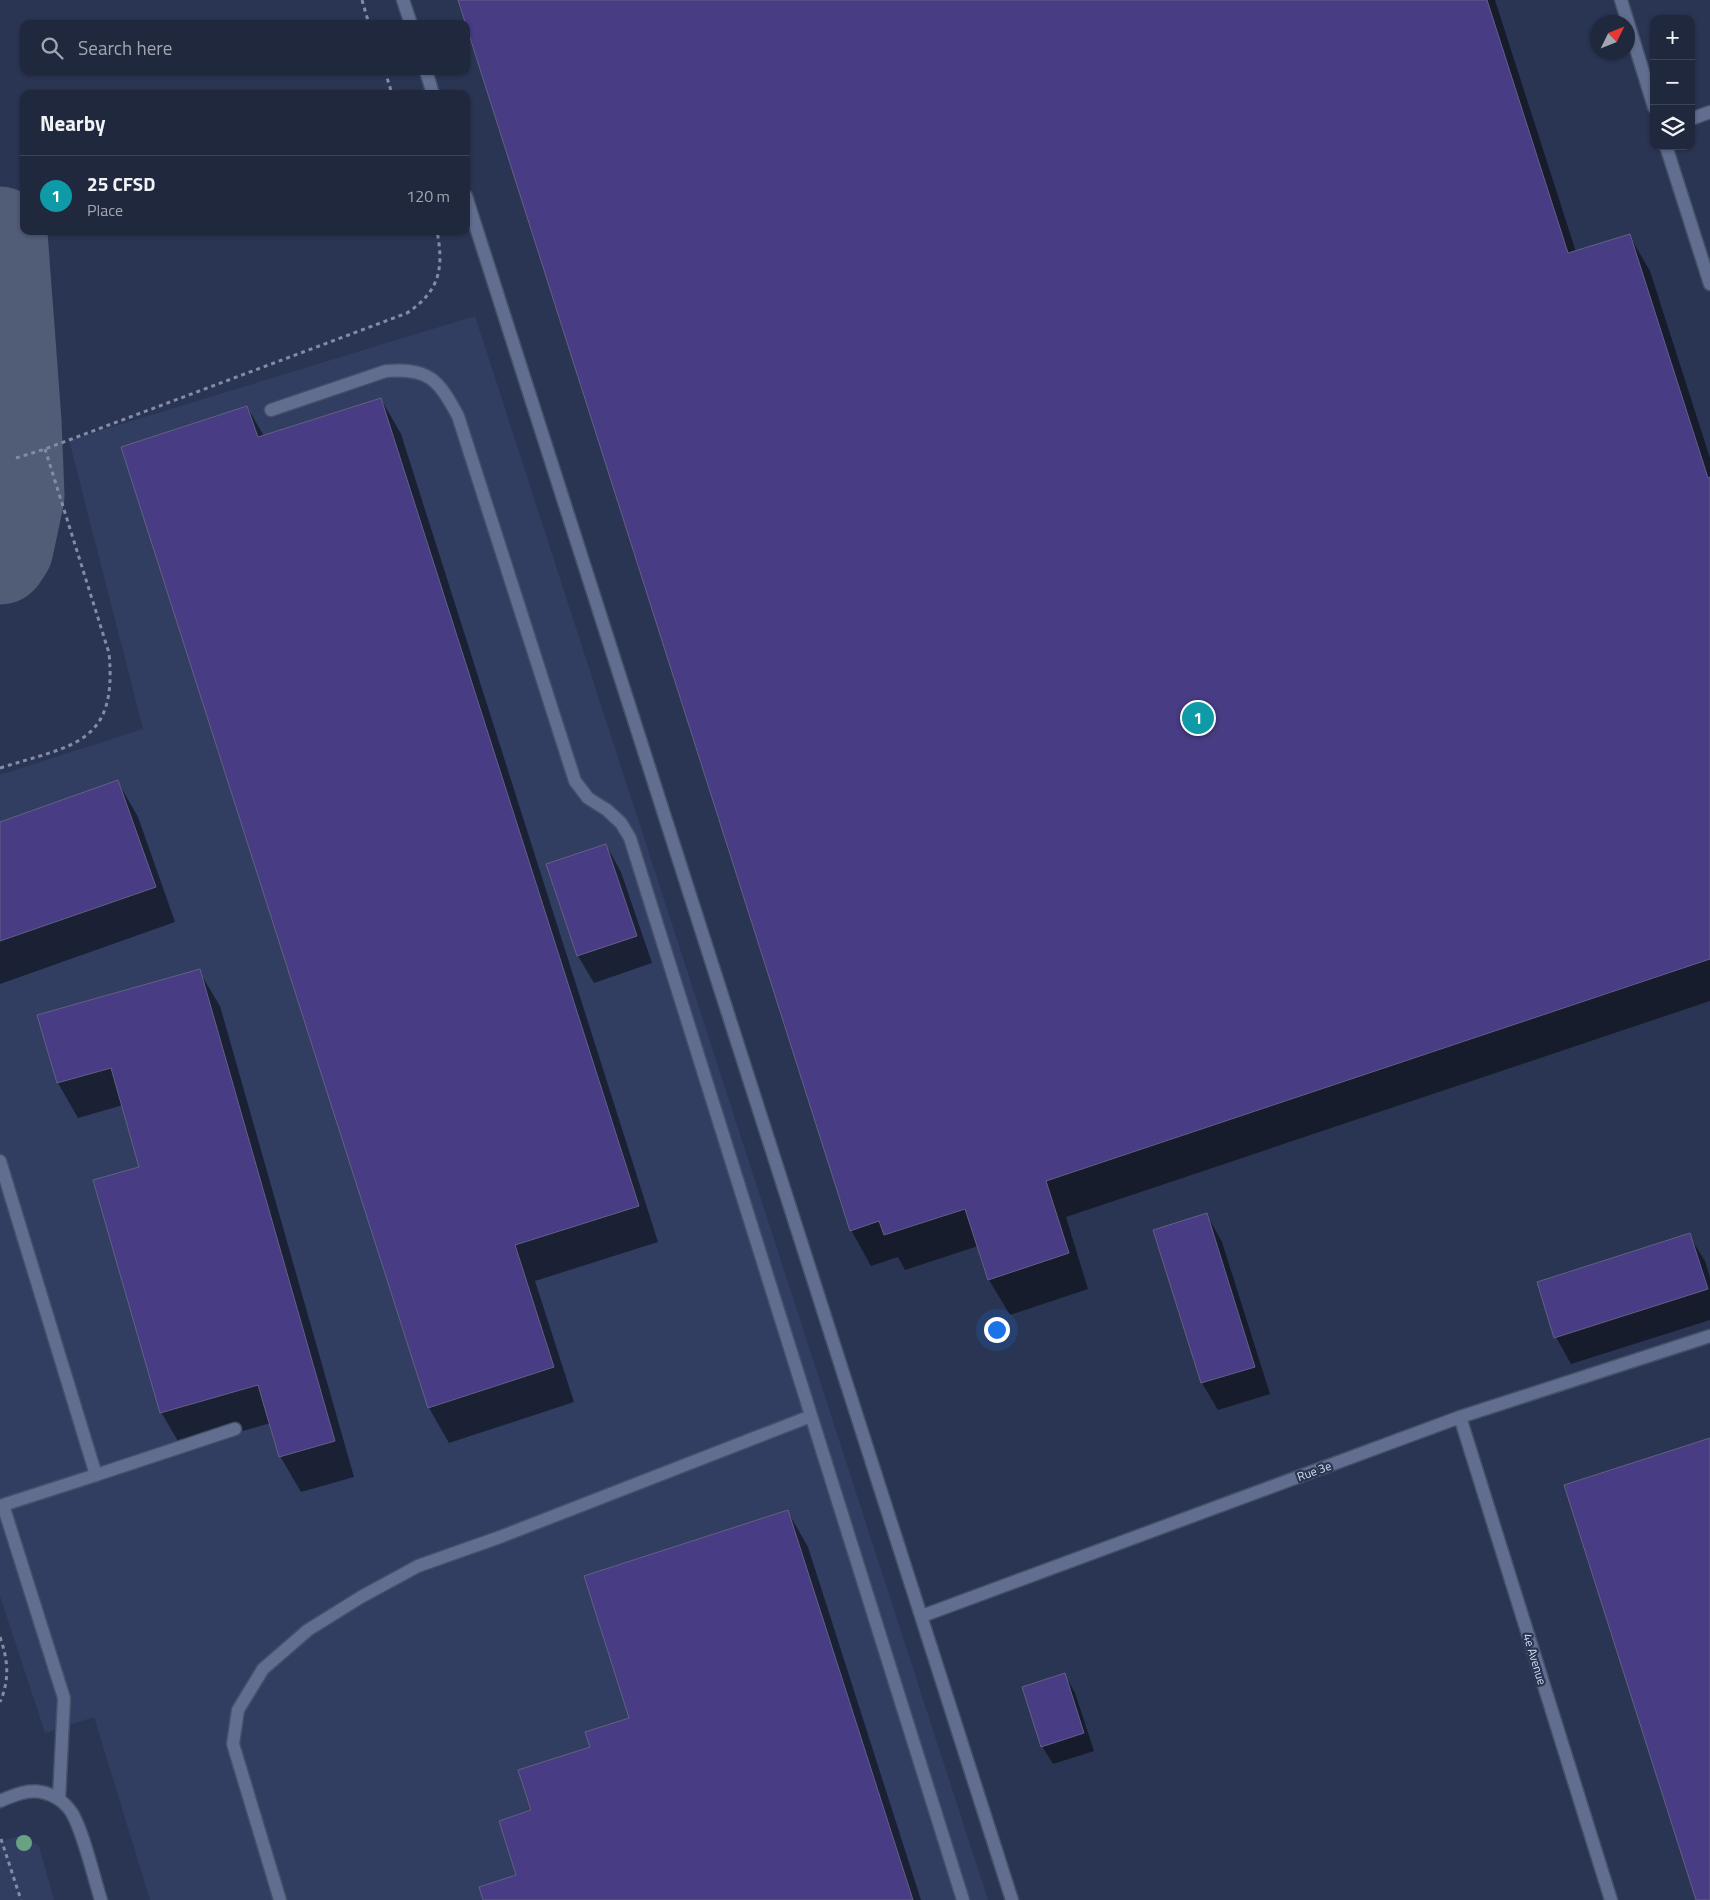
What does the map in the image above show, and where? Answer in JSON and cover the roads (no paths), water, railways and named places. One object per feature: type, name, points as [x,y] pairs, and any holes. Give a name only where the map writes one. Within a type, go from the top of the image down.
[{"type":"street","points":[[403,0],[410,20]]},
{"type":"street","points":[[1621,0],[1654,105]]},
{"type":"street","points":[[427,75],[432,90]]},
{"type":"street","points":[[1695,118],[1710,112]]},
{"type":"street","points":[[1667,150],[1710,284]]},
{"type":"street","points":[[470,208],[1012,1900]]},
{"type":"street","points":[[271,410],[386,371],[406,369],[428,375],[445,391],[458,416],[574,781],[588,798],[607,810],[620,823],[630,838],[963,1900]]},
{"type":"street","points":[[0,1161],[96,1475]]},
{"type":"street","name":"Rue 3e","points":[[922,1616],[1460,1418],[1710,1336]]},
{"type":"street","points":[[280,1900],[233,1744],[238,1710],[263,1669],[308,1630],[361,1597],[418,1566],[500,1537],[811,1416]]},
{"type":"street","name":"4e Avenue","points":[[1460,1418],[1611,1900]]},
{"type":"street","points":[[59,1799],[64,1698],[3,1505],[235,1429]]},
{"type":"street","points":[[0,1800],[20,1793],[40,1791],[59,1799],[72,1812],[101,1900]]},
{"type":"place","name":"25 CFSD","points":[[1198,718]]}]
